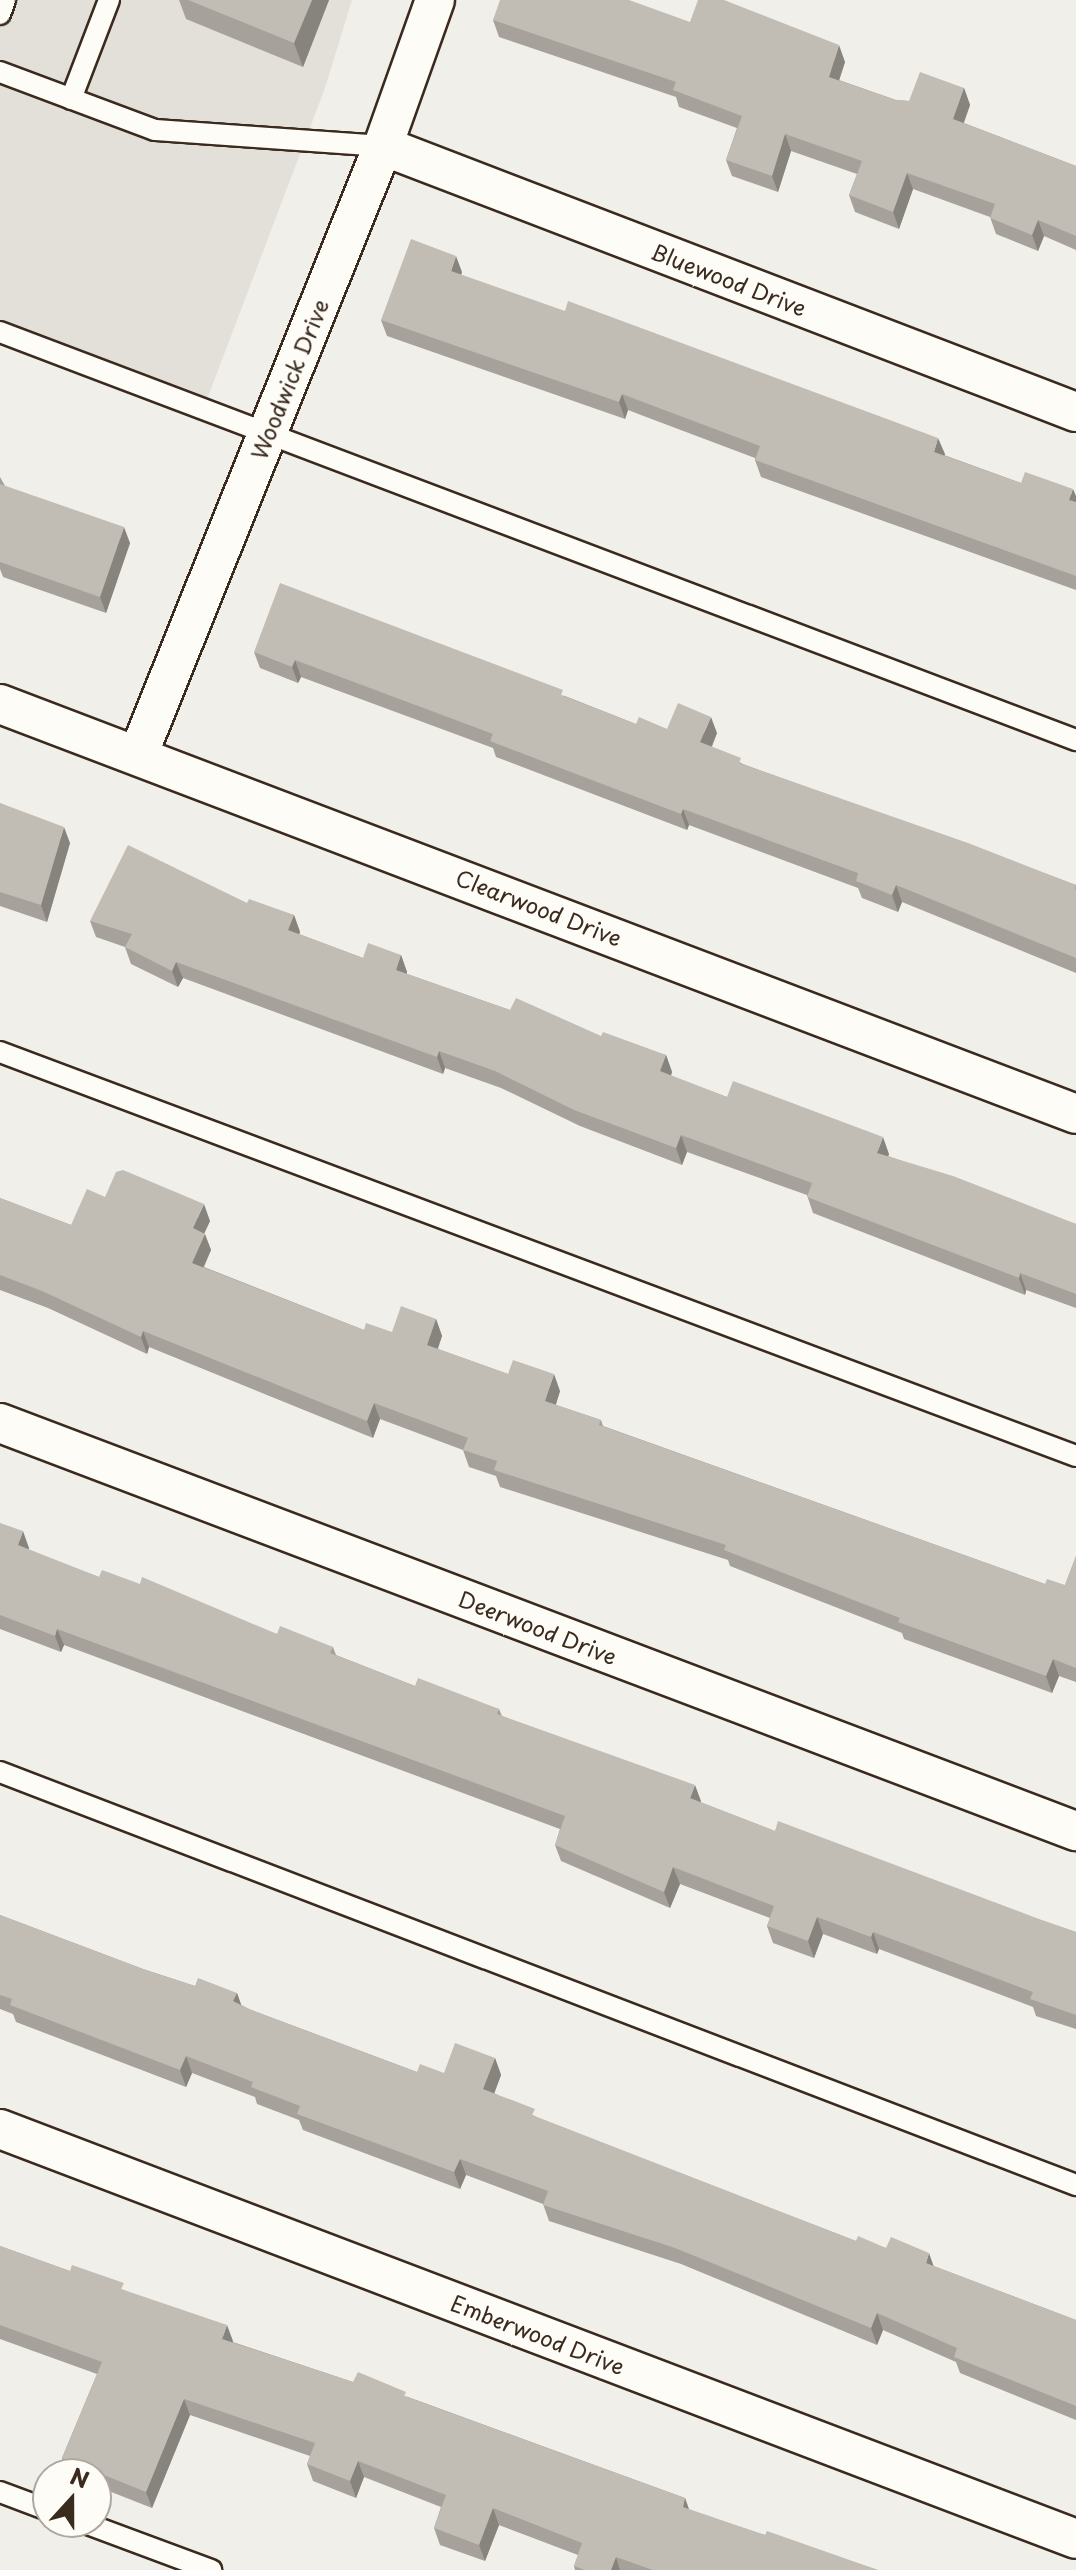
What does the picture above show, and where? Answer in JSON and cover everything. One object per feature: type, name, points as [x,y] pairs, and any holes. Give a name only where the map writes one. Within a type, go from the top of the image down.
[{"type":"street","name":"Woodwick Drive","points":[[138,755],[383,146],[435,0]]},
{"type":"street","name":"Bluewood Drive","points":[[383,146],[1076,412]]},
{"type":"street","name":"Clearwood Drive","points":[[0,704],[1076,1114]]},
{"type":"street","name":"Deerwood Drive","points":[[0,1423],[1076,1831]]},
{"type":"street","name":"Emberwood Drive","points":[[0,2129],[1076,2539]]},
{"type":"lane","points":[[0,14],[5,0]]},
{"type":"lane","points":[[71,99],[109,0]]},
{"type":"lane","points":[[0,72],[155,130],[383,146]]},
{"type":"lane","points":[[0,332],[266,437],[582,550],[1076,740]]},
{"type":"lane","points":[[0,1052],[1076,1456]]},
{"type":"lane","points":[[0,1772],[1076,2185]]},
{"type":"lane","points":[[0,2492],[32,2504]]},
{"type":"lane","points":[[112,2533],[211,2570]]},
{"type":"shaded area","points":[[0,0],[352,0],[325,88],[206,402],[0,325]]},
{"type":"building","points":[[188,0],[312,0],[294,43]]},
{"type":"building","points":[[500,0],[629,0],[690,22],[698,0],[724,0],[839,45],[829,77],[896,100],[909,101],[920,72],[964,88],[953,119],[1076,166],[1076,236],[1038,220],[1032,235],[990,218],[995,204],[907,173],[893,212],[849,195],[862,161],[785,134],[772,176],[726,160],[742,116],[673,90],[676,82],[493,20]]},
{"type":"building","points":[[411,239],[456,256],[451,271],[565,311],[568,301],[938,438],[934,452],[1021,483],[1025,472],[1073,489],[1069,500],[1076,502],[1076,576],[755,460],[760,446],[622,394],[619,402],[381,320]]},
{"type":"building","points":[[0,484],[124,527],[100,597],[0,562]]},
{"type":"building","points":[[280,583],[563,690],[561,695],[636,724],[639,717],[667,729],[678,703],[711,717],[700,742],[741,758],[739,763],[968,843],[1076,885],[1076,958],[896,885],[892,895],[856,881],[858,873],[683,809],[681,814],[490,741],[493,734],[295,660],[292,667],[254,652]]},
{"type":"building","points":[[0,803],[64,827],[41,905],[0,892]]},
{"type":"building","points":[[128,845],[247,903],[249,899],[294,915],[288,930],[363,958],[368,943],[401,955],[396,970],[510,1010],[516,998],[601,1036],[603,1032],[666,1055],[660,1071],[727,1097],[733,1081],[883,1137],[877,1153],[953,1176],[1076,1224],[1076,1294],[1020,1273],[1019,1278],[807,1197],[812,1183],[681,1135],[676,1148],[574,1110],[495,1071],[439,1051],[437,1057],[176,962],[172,971],[125,947],[132,934],[90,921]]},
{"type":"building","points":[[123,1170],[204,1204],[193,1228],[205,1234],[192,1263],[364,1330],[366,1323],[392,1332],[401,1306],[436,1319],[427,1345],[508,1374],[513,1360],[554,1374],[545,1401],[601,1420],[599,1425],[1045,1584],[1047,1579],[1065,1585],[1076,1556],[1076,1668],[1053,1659],[1046,1676],[898,1622],[900,1618],[724,1550],[726,1545],[494,1470],[497,1461],[463,1450],[468,1438],[374,1403],[367,1421],[143,1331],[141,1337],[0,1275],[0,1198],[71,1225],[87,1189],[105,1197],[116,1172]]},
{"type":"building","points":[[0,1523],[23,1531],[18,1545],[99,1577],[102,1570],[140,1584],[142,1577],[277,1634],[280,1626],[333,1647],[330,1653],[415,1686],[418,1678],[499,1709],[497,1714],[695,1785],[690,1798],[775,1831],[778,1821],[1076,1932],[1076,2015],[1030,1999],[1033,1992],[873,1932],[871,1937],[817,1917],[808,1941],[767,1926],[774,1906],[673,1867],[664,1892],[555,1845],[565,1816],[57,1629],[55,1636],[0,1615]]},
{"type":"building","points":[[0,1915],[195,1986],[198,1978],[237,1993],[233,2001],[249,2009],[417,2072],[420,2064],[444,2073],[455,2043],[495,2058],[483,2089],[535,2109],[532,2115],[856,2241],[858,2236],[886,2248],[891,2237],[929,2253],[926,2263],[1076,2320],[1076,2406],[954,2357],[957,2348],[877,2313],[871,2328],[675,2248],[543,2205],[548,2191],[460,2159],[454,2172],[297,2114],[300,2106],[251,2087],[253,2082],[186,2056],[180,2070],[10,2005],[12,1999],[0,1995]]},
{"type":"building","points":[[0,2246],[70,2271],[72,2265],[124,2283],[121,2289],[227,2325],[222,2339],[353,2382],[358,2372],[406,2392],[404,2396],[685,2498],[683,2507],[765,2535],[767,2531],[878,2570],[653,2570],[616,2557],[611,2570],[585,2570],[574,2566],[582,2543],[493,2508],[479,2545],[434,2528],[446,2495],[358,2461],[350,2481],[307,2464],[315,2443],[184,2399],[146,2492],[112,2478],[112,2458],[62,2458],[102,2362],[0,2325]]}]
